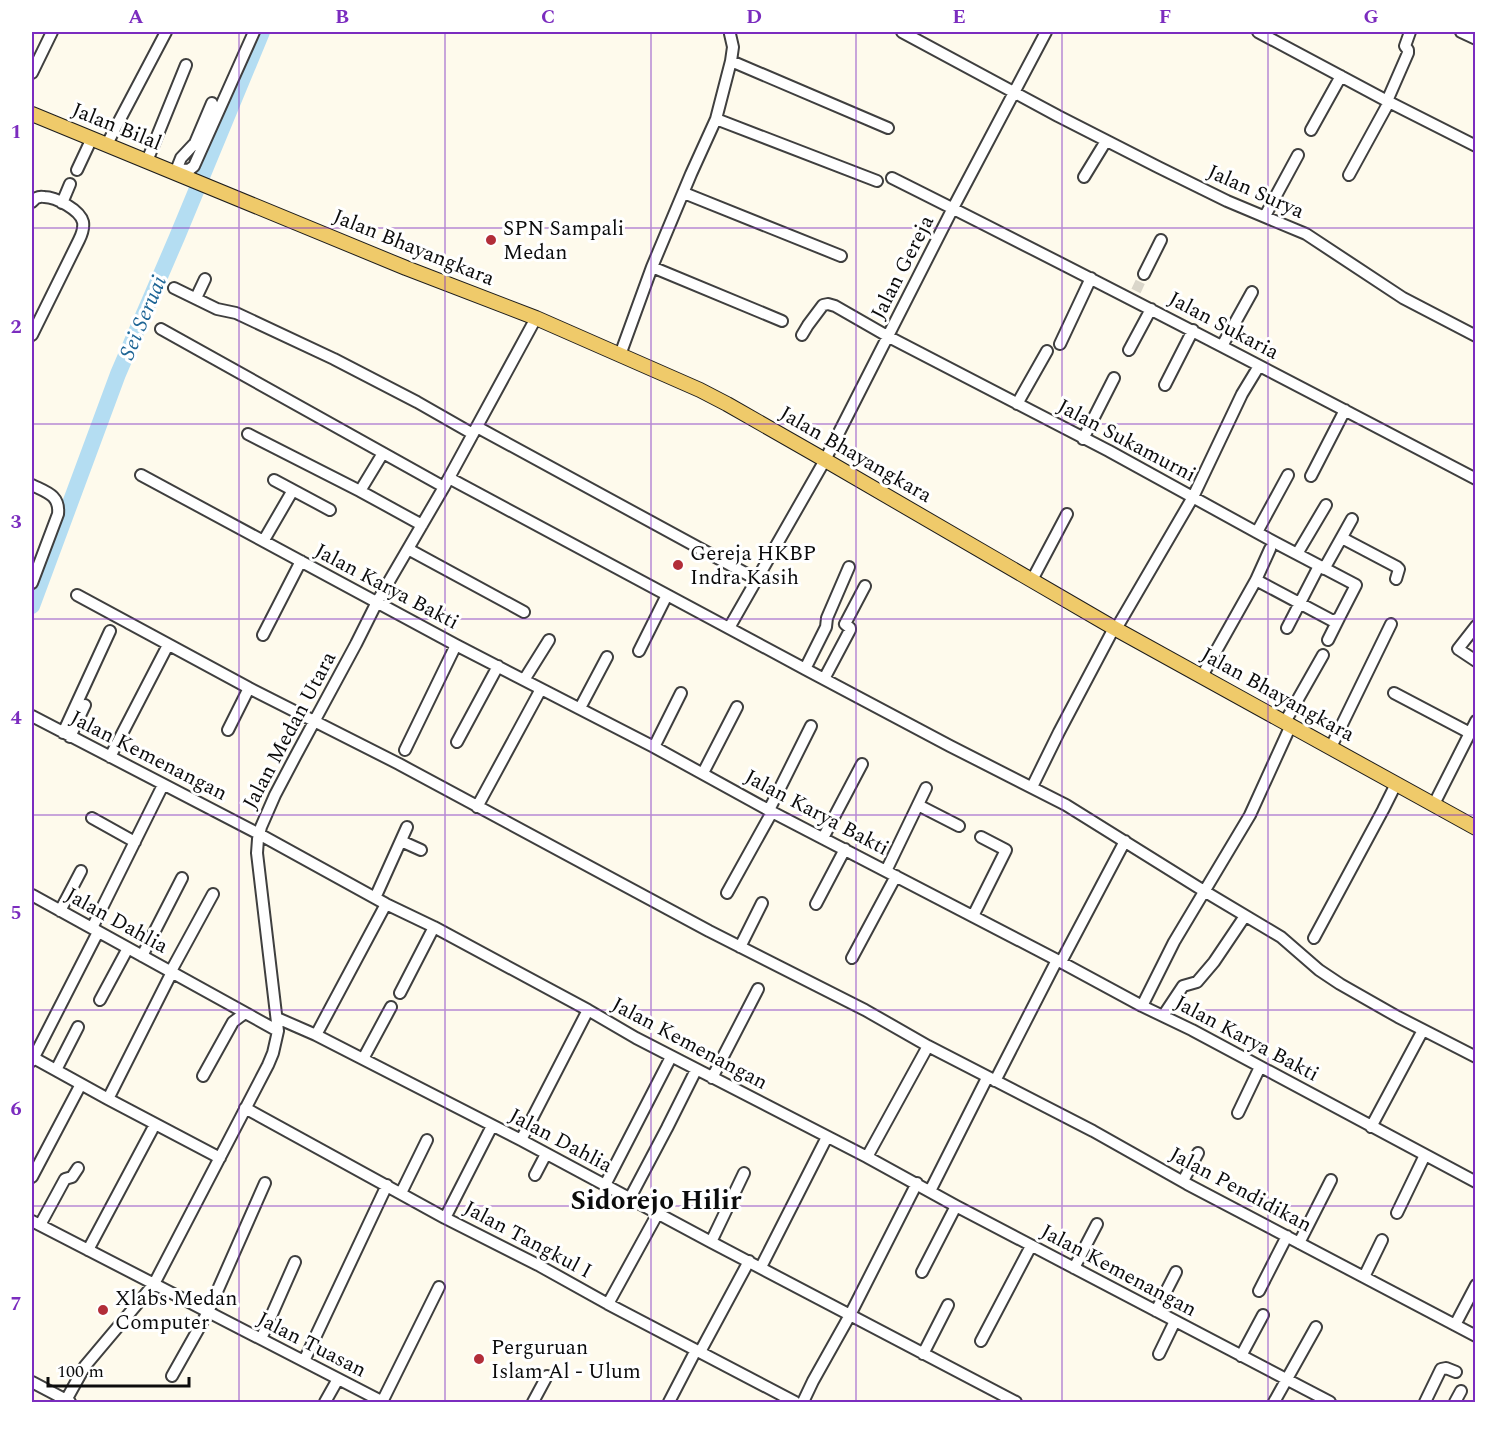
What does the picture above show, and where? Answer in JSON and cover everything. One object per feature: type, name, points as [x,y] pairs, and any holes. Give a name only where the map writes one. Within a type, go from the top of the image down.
[{"type":"main road","name":"Jalan Bilal","points":[[32,114],[179,173]]},
{"type":"main road","name":"Jalan Bhayangkara","points":[[179,173],[406,268],[536,318],[727,404],[1115,628],[1476,828]]},
{"type":"street","points":[[32,73],[52,32]]},
{"type":"street","points":[[107,144],[166,32]]},
{"type":"street","points":[[212,103],[195,143],[181,158],[179,173],[194,166],[254,32]]},
{"type":"street","name":"Jalan Surya","points":[[902,32],[1106,141],[1227,201],[1305,234],[1403,298],[1476,336]]},
{"type":"street","name":"Jalan Gereja","points":[[729,628],[825,460],[953,208],[1046,32]]},
{"type":"street","points":[[1258,32],[1476,146]]},
{"type":"street","points":[[1349,175],[1388,102],[1408,53],[1404,45],[1410,32]]},
{"type":"street","points":[[1461,32],[1476,39]]},
{"type":"street","points":[[620,355],[652,267],[716,119],[731,61],[733,47],[730,34]]},
{"type":"street","points":[[731,61],[888,128]]},
{"type":"street","points":[[147,161],[186,65]]},
{"type":"street","points":[[1311,130],[1341,76]]},
{"type":"street","points":[[716,119],[877,181]]},
{"type":"street","points":[[76,170],[92,138]]},
{"type":"street","points":[[1084,177],[1106,141]]},
{"type":"street","points":[[1265,216],[1298,155]]},
{"type":"street","name":"Jalan Sukaria","points":[[892,178],[1091,278],[1134,295],[1151,309],[1476,479]]},
{"type":"street","points":[[62,203],[70,184]]},
{"type":"street","points":[[684,193],[841,256]]},
{"type":"street","points":[[32,202],[42,196],[62,203],[79,214],[83,229],[32,335]]},
{"type":"street","points":[[1144,274],[1161,240]]},
{"type":"street","points":[[652,267],[782,321]]},
{"type":"street","points":[[1060,344],[1091,278]]},
{"type":"street","points":[[196,298],[205,279]]},
{"type":"street","points":[[174,288],[217,309],[236,313],[334,359],[756,579]]},
{"type":"street","points":[[1221,346],[1252,292]]},
{"type":"street","name":"Jalan Sukamurni","points":[[802,335],[823,305],[835,306],[889,337],[1109,451],[1356,585],[1339,618]]},
{"type":"street","points":[[1129,350],[1151,309]]},
{"type":"street","name":"Jalan Medan Utara","points":[[67,1402],[85,1366],[154,1284],[271,1059],[278,1031],[257,852],[259,834],[275,795],[377,602],[475,431],[536,318]]},
{"type":"street","points":[[161,330],[383,453],[446,482],[667,595],[950,746],[1066,805],[1281,937],[1335,981],[1476,1057]]},
{"type":"street","points":[[1165,385],[1193,330]]},
{"type":"street","points":[[1017,404],[1047,351]]},
{"type":"street","points":[[1032,787],[1115,628],[1193,497],[1242,394],[1259,366]]},
{"type":"street","points":[[1083,439],[1114,378]]},
{"type":"street","points":[[1311,476],[1345,410]]},
{"type":"street","points":[[248,434],[422,525]]},
{"type":"street","points":[[360,491],[383,453]]},
{"type":"street","name":"Jalan Karya Bakti","points":[[141,475],[456,645],[580,708],[770,811],[1476,1182]]},
{"type":"street","points":[[1257,532],[1288,475]]},
{"type":"street","points":[[274,480],[330,510]]},
{"type":"street","points":[[32,485],[54,498],[59,506],[32,583]]},
{"type":"street","points":[[264,540],[293,490]]},
{"type":"street","points":[[1297,554],[1326,505]]},
{"type":"street","points":[[1032,580],[1067,514]]},
{"type":"street","points":[[1287,628],[1321,567],[1342,538],[1352,519]]},
{"type":"street","points":[[1342,538],[1397,567],[1399,569],[1396,579]]},
{"type":"street","points":[[408,549],[524,612]]},
{"type":"street","points":[[1202,676],[1256,580],[1270,549]]},
{"type":"street","points":[[263,635],[301,561]]},
{"type":"street","points":[[805,669],[826,627],[827,618],[849,567]]},
{"type":"street","points":[[1256,580],[1333,621],[1339,618]]},
{"type":"street","points":[[824,679],[850,630],[845,624],[865,586]]},
{"type":"street","points":[[76,595],[249,688],[399,764],[740,947],[865,1010],[991,1080]]},
{"type":"street","points":[[639,651],[667,595]]},
{"type":"street","points":[[1328,640],[1339,618]]},
{"type":"street","points":[[1331,747],[1391,624]]},
{"type":"street","points":[[1476,626],[1458,649],[1476,661]]},
{"type":"street","points":[[67,735],[112,635]]},
{"type":"street","points":[[524,680],[549,640]]},
{"type":"street","points":[[110,757],[168,645]]},
{"type":"street","points":[[405,750],[456,645]]},
{"type":"street","points":[[1142,1006],[1174,942],[1250,815],[1288,723],[1323,656]]},
{"type":"street","points":[[580,708],[607,657]]},
{"type":"street","points":[[457,742],[498,666]]},
{"type":"street","points":[[228,730],[249,688]]},
{"type":"street","points":[[477,807],[541,689]]},
{"type":"street","points":[[654,747],[681,693]]},
{"type":"street","points":[[1394,693],[1470,733]]},
{"type":"street","points":[[703,773],[737,707]]},
{"type":"street","name":"Jalan Kemenangan","points":[[32,716],[259,834],[386,904],[434,927],[696,1070],[867,1157],[1031,1246],[1330,1402]]},
{"type":"street","points":[[1434,804],[1476,721]]},
{"type":"street","points":[[727,894],[811,726]]},
{"type":"street","points":[[823,838],[861,764]]},
{"type":"street","points":[[1314,938],[1396,784]]},
{"type":"street","points":[[163,785],[32,1058],[108,1099],[157,1129],[220,1158]]},
{"type":"street","points":[[852,958],[891,873],[926,788]]},
{"type":"street","points":[[918,805],[959,826]]},
{"type":"street","points":[[92,818],[135,842]]},
{"type":"street","points":[[375,898],[407,826]]},
{"type":"street","points":[[973,916],[1006,850],[981,837]]},
{"type":"street","points":[[401,841],[422,850]]},
{"type":"street","points":[[930,1191],[1125,842]]},
{"type":"street","points":[[816,904],[845,849]]},
{"type":"street","points":[[60,911],[81,871]]},
{"type":"street","points":[[142,956],[182,878]]},
{"type":"street","points":[[108,1099],[171,972],[213,894]]},
{"type":"street","name":"Jalan Dahlia","points":[[32,895],[278,1031]]},
{"type":"street","points":[[740,947],[762,903]]},
{"type":"street","points":[[316,1035],[386,904]]},
{"type":"street","points":[[1163,1016],[1183,986],[1195,983],[1214,962],[1245,916]]},
{"type":"street","points":[[400,993],[434,927]]},
{"type":"street","points":[[100,1000],[128,948]]},
{"type":"street","points":[[712,1078],[758,989]]},
{"type":"street","points":[[363,1059],[392,1007]]},
{"type":"street","points":[[521,1140],[588,1010]]},
{"type":"street","points":[[204,1076],[233,1022],[244,1013]]},
{"type":"street","name":"Jalan Dahlia","points":[[277,1018],[316,1035],[521,1140],[1016,1402]]},
{"type":"street","points":[[56,1070],[78,1027]]},
{"type":"street","points":[[1371,1126],[1423,1030]]},
{"type":"street","points":[[867,1157],[928,1046]]},
{"type":"street","points":[[605,1185],[672,1057]]},
{"type":"street","points":[[1238,1113],[1260,1067]]},
{"type":"street","points":[[630,1198],[696,1070]]},
{"type":"street","name":"Jalan Pendidikan","points":[[991,1080],[1093,1131],[1476,1336]]},
{"type":"street","points":[[32,1177],[81,1084]]},
{"type":"street","name":"Jalan Tangkul I","points":[[245,1108],[445,1218],[795,1402]]},
{"type":"street","points":[[445,1218],[492,1126]]},
{"type":"street","points":[[132,1184],[157,1129]]},
{"type":"street","points":[[88,1250],[157,1129]]},
{"type":"street","points":[[760,1267],[827,1137]]},
{"type":"street","points":[[401,1193],[427,1140]]},
{"type":"street","points":[[1183,1181],[1198,1153]]},
{"type":"street","points":[[535,1175],[546,1154]]},
{"type":"street","points":[[1397,1213],[1425,1155]]},
{"type":"street","points":[[36,1223],[65,1179],[72,1177],[78,1168]]},
{"type":"street","points":[[711,1242],[744,1173]]},
{"type":"street","points":[[1299,1243],[1331,1180]]},
{"type":"street","points":[[172,1376],[208,1312],[265,1183]]},
{"type":"street","points":[[803,1402],[850,1316],[916,1184]]},
{"type":"street","points":[[304,1361],[387,1185]]},
{"type":"street","points":[[922,1272],[956,1206]]},
{"type":"street","points":[[608,1304],[658,1213]]},
{"type":"street","name":"Jalan Tuasan","points":[[36,1223],[380,1402]]},
{"type":"street","points":[[1074,1268],[1097,1224]]},
{"type":"street","points":[[1259,1290],[1287,1236]]},
{"type":"street","points":[[1364,1277],[1382,1240]]},
{"type":"street","points":[[981,1341],[1031,1246]]},
{"type":"street","points":[[669,1402],[748,1261]]},
{"type":"street","points":[[261,1339],[295,1262]]},
{"type":"street","points":[[1156,1311],[1176,1272]]},
{"type":"street","points":[[1455,1325],[1476,1285]]},
{"type":"street","points":[[380,1402],[440,1287]]},
{"type":"street","points":[[923,1354],[948,1305]]},
{"type":"street","points":[[1241,1356],[1263,1315]]},
{"type":"street","points":[[1160,1354],[1175,1321]]},
{"type":"street","points":[[1274,1402],[1316,1327]]},
{"type":"street","points":[[1425,1402],[1441,1369],[1446,1368],[1456,1372]]},
{"type":"street","points":[[533,1402],[547,1376]]},
{"type":"street","points":[[324,1402],[338,1379]]},
{"type":"street","points":[[32,1383],[67,1402]]},
{"type":"street","points":[[1455,1402],[1461,1391]]},
{"type":"waterway","name":"Sei Seruai","points":[[32,606],[118,374],[262,32]]},
{"type":"tunnel","points":[[1136,291],[1144,274]]},
{"type":"place","name":"SPN Sampali Medan","points":[[491,240]]},
{"type":"place","name":"Gereja HKBP Indra Kasih","points":[[678,565]]},
{"type":"place","name":"Xlabs Medan Computer","points":[[103,1310]]},
{"type":"place","name":"Perguruan Islam Al - Ulum","points":[[479,1359]]},
{"type":"district","name":"Sidorejo Hilir","points":[[656,1200]]}]
